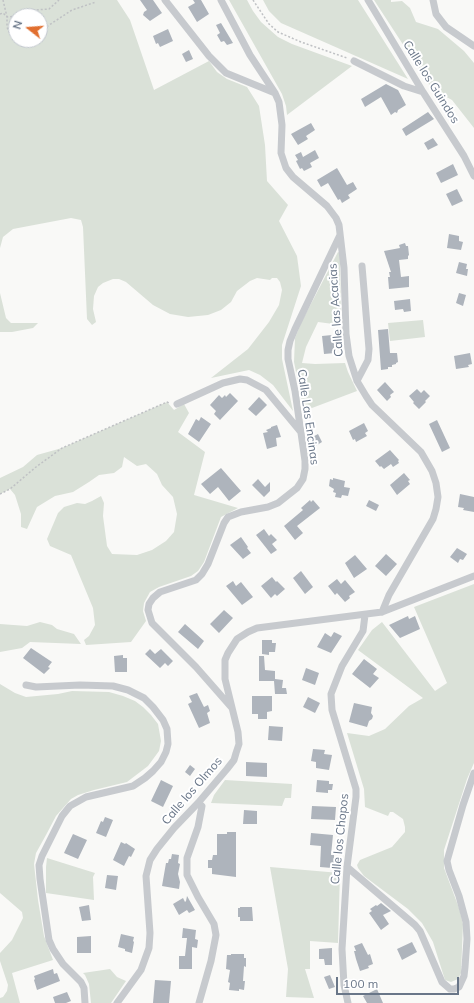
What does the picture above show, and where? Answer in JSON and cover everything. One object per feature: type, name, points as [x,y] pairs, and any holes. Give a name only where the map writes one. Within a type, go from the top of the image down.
[{"type":"street","points":[[165,0],[209,56],[226,73],[275,93]]},
{"type":"street","name":"Calle las Acacias","points":[[221,0],[250,55],[275,93],[281,111],[282,161],[293,177],[327,206],[336,218],[340,234],[344,268],[346,334],[349,356],[357,381],[372,405],[421,452],[432,471],[438,497],[433,519],[389,594],[382,612]]},
{"type":"street","name":"Calle los Guindos","points":[[368,0],[423,92],[464,156],[474,176]]},
{"type":"street","points":[[433,0],[436,14],[446,27],[474,46]]},
{"type":"street","points":[[354,61],[404,86],[423,92]]},
{"type":"street","name":"Calle Las Encinas","points":[[233,710],[210,682],[152,623],[148,610],[149,604],[160,592],[196,580],[202,574],[208,564],[224,523],[228,517],[241,512],[268,507],[281,500],[297,488],[303,478],[305,469],[296,390],[288,360],[288,350],[295,329],[340,234]]},
{"type":"street","points":[[357,381],[366,364],[369,350],[362,266]]},
{"type":"street","points":[[177,404],[223,383],[232,380],[247,380],[266,390],[300,431]]},
{"type":"street","name":"Calle los Olmos","points":[[117,1003],[141,970],[149,948],[150,933],[146,876],[150,860],[166,838],[234,760],[239,744],[238,732],[225,679],[225,660],[233,645],[243,635],[257,628],[382,612],[474,576]]},
{"type":"street","name":"Calle los Chopos","points":[[348,1003],[344,985],[342,949],[347,867],[356,789],[332,710],[331,694],[342,666],[363,631],[365,615]]},
{"type":"street","points":[[26,685],[36,687],[80,685],[113,686],[128,690],[140,696],[154,707],[163,720],[166,729],[168,744],[166,752],[161,762],[153,771],[134,786],[86,797],[70,806],[62,816],[39,865],[49,940],[63,964],[81,982],[84,988],[85,1003]]},
{"type":"street","points":[[347,867],[415,925],[420,931],[442,982],[450,989],[460,987],[464,976],[465,967],[467,938],[466,922],[447,861],[463,805],[474,774]]},
{"type":"street","points":[[198,803],[202,806],[198,827],[187,858],[187,876],[214,924],[216,935],[211,961],[199,1003]]},
{"type":"path","points":[[3,0],[8,30]]},
{"type":"path","points":[[48,8],[60,0]]},
{"type":"path","points":[[252,0],[263,16],[278,32],[354,61]]},
{"type":"path","points":[[48,26],[72,10],[96,2]]},
{"type":"path","points":[[0,14],[3,13],[7,17]]},
{"type":"path","points":[[0,494],[10,489],[62,448],[167,402],[177,404]]},
{"type":"shaded area","points":[[0,0],[117,0],[130,20],[154,90],[209,61],[217,72],[227,79],[247,87],[259,106],[265,145],[267,181],[288,205],[279,221],[297,256],[301,286],[282,345],[282,359],[293,411],[273,385],[260,375],[249,370],[211,378],[248,349],[269,322],[279,305],[282,290],[280,282],[277,278],[272,278],[270,280],[257,278],[250,281],[237,291],[231,302],[221,310],[208,315],[188,317],[170,314],[153,305],[126,282],[119,279],[113,279],[98,287],[94,296],[93,309],[96,322],[92,325],[87,319],[83,227],[81,220],[71,218],[13,229],[3,237],[0,248]]},
{"type":"shaded area","points":[[229,0],[247,0],[261,22],[278,37],[292,44],[352,66],[287,115],[282,94]]},
{"type":"shaded area","points":[[263,0],[358,0],[408,79],[281,23],[269,11]]},
{"type":"shaded area","points":[[374,0],[391,0],[391,2],[402,1],[410,8],[416,22],[438,29],[464,51],[474,63],[474,128],[452,100],[432,89]]},
{"type":"shaded area","points":[[338,252],[340,253],[341,325],[318,322],[306,347],[302,363],[345,363],[357,391],[304,411],[294,362],[295,338],[301,323]]},
{"type":"shaded area","points":[[0,293],[6,318],[11,323],[38,323],[33,328],[12,332],[0,332]]},
{"type":"shaded area","points":[[423,320],[425,337],[390,341],[388,323]]},
{"type":"shaded area","points":[[167,402],[174,410],[184,404],[189,413],[178,432],[205,452],[194,495],[238,508],[221,517],[204,562],[198,571],[191,576],[159,587],[150,592],[144,603],[143,611],[146,621],[131,642],[86,645],[84,640],[89,636],[95,625],[93,608],[71,555],[50,546],[47,539],[58,513],[64,507],[77,503],[85,504],[101,496],[104,503],[103,516],[107,546],[112,554],[137,555],[152,550],[166,541],[174,532],[177,514],[173,497],[162,485],[157,474],[146,464],[137,466],[124,457],[122,467],[114,473],[99,475],[73,492],[55,496],[37,507],[27,529],[21,527],[21,514],[15,495],[10,489],[0,494],[0,478],[23,467],[37,455],[62,448]]},
{"type":"shaded area","points":[[474,584],[474,763],[467,779],[444,850],[444,868],[459,908],[463,924],[461,973],[458,979],[451,982],[445,980],[433,942],[422,923],[408,909],[364,876],[358,868],[357,865],[360,860],[392,847],[405,832],[405,827],[403,819],[393,812],[390,812],[388,816],[365,807],[364,789],[347,733],[369,736],[385,729],[409,706],[423,698],[358,650],[372,630],[382,622],[435,691],[447,683],[414,607]]},
{"type":"shaded area","points":[[40,622],[74,634],[81,644],[30,642],[22,648],[0,652],[0,624],[27,626]]},
{"type":"shaded area","points":[[0,684],[15,693],[26,697],[72,691],[109,692],[123,696],[135,701],[151,715],[158,724],[161,741],[159,751],[148,766],[127,782],[94,790],[71,799],[56,816],[36,853],[34,864],[38,900],[44,936],[53,960],[12,973],[20,1003],[0,1003],[0,998],[3,997],[7,991],[8,985],[0,961],[0,953],[12,940],[23,918],[22,912],[0,893]]},
{"type":"shaded area","points":[[225,780],[292,784],[291,798],[285,798],[282,806],[211,803],[214,795]]},
{"type":"shaded area","points":[[47,858],[95,873],[93,877],[94,900],[46,893]]},
{"type":"shaded area","points":[[270,867],[340,873],[338,943],[310,941],[310,969],[305,969],[314,998],[286,997],[288,969]]},
{"type":"shaded area","points":[[110,969],[117,977],[126,981],[111,1003],[91,1003],[89,984],[83,973]]},
{"type":"building","points":[[140,0],[153,0],[162,13],[150,21],[143,15],[147,10]]},
{"type":"building","points":[[193,0],[201,0],[209,14],[197,22],[188,7],[195,3]]},
{"type":"building","points":[[221,23],[233,43],[227,45],[224,41],[221,42],[217,35],[220,33],[216,25]]},
{"type":"building","points":[[168,29],[173,41],[160,47],[158,43],[156,44],[153,36]]},
{"type":"building","points":[[189,50],[193,59],[186,62],[182,54]]},
{"type":"building","points":[[386,84],[398,90],[406,105],[398,110],[397,113],[395,112],[391,115],[381,97],[365,107],[361,99]]},
{"type":"building","points":[[428,112],[434,119],[406,136],[402,129]]},
{"type":"building","points":[[311,123],[315,130],[306,136],[308,139],[298,145],[291,134]]},
{"type":"building","points":[[433,138],[438,145],[428,150],[424,143]]},
{"type":"building","points":[[315,150],[319,158],[310,163],[312,167],[304,171],[302,168],[300,169],[295,155],[301,152],[303,157]]},
{"type":"building","points":[[453,164],[458,175],[441,183],[436,173]]},
{"type":"building","points":[[337,168],[347,185],[353,182],[357,189],[348,195],[350,198],[342,203],[340,199],[338,200],[328,183],[321,187],[317,180]]},
{"type":"building","points":[[457,189],[463,201],[452,206],[446,194]]},
{"type":"building","points":[[449,234],[459,236],[459,241],[463,242],[461,250],[447,248]]},
{"type":"building","points":[[405,243],[406,246],[408,246],[408,259],[399,260],[401,277],[409,276],[409,287],[389,289],[388,277],[390,277],[389,272],[391,272],[384,251],[400,248],[399,245]]},
{"type":"building","points":[[459,262],[467,264],[467,276],[456,273]]},
{"type":"building","points":[[459,293],[466,295],[463,306],[456,303]]},
{"type":"building","points":[[410,299],[411,311],[404,312],[403,309],[395,310],[394,301]]},
{"type":"building","points":[[388,329],[390,353],[397,353],[398,362],[392,365],[392,367],[388,367],[388,369],[381,370],[378,330]]},
{"type":"building","points":[[332,335],[335,353],[324,354],[322,336]]},
{"type":"building","points":[[470,353],[472,364],[468,365],[469,367],[456,369],[454,356]]},
{"type":"building","points":[[385,382],[394,392],[390,395],[391,397],[387,401],[377,390]]},
{"type":"building","points":[[417,389],[421,393],[424,390],[430,396],[419,409],[409,396]]},
{"type":"building","points":[[230,393],[238,401],[220,420],[214,414],[216,411],[210,405],[219,395],[222,398],[225,395],[226,397]]},
{"type":"building","points":[[259,397],[267,405],[256,416],[248,409]]},
{"type":"building","points":[[201,417],[211,424],[199,442],[188,434],[196,419],[199,421]]},
{"type":"building","points":[[437,420],[450,448],[442,452],[429,424]]},
{"type":"building","points":[[364,423],[368,431],[365,433],[367,436],[356,442],[355,439],[353,440],[349,431]]},
{"type":"building","points":[[277,425],[281,437],[276,438],[277,446],[267,449],[263,433],[268,432],[266,430]]},
{"type":"building","points":[[318,434],[322,442],[309,450],[307,440]]},
{"type":"building","points":[[390,450],[399,460],[399,463],[393,467],[391,464],[384,469],[375,461]]},
{"type":"building","points":[[221,468],[241,491],[229,501],[218,487],[210,494],[201,484]]},
{"type":"building","points":[[404,473],[410,480],[408,481],[410,484],[397,495],[390,485]]},
{"type":"building","points":[[333,478],[345,481],[344,487],[350,488],[348,496],[342,495],[341,498],[335,497],[336,493],[333,492],[334,489],[329,486],[330,479],[333,480]]},
{"type":"building","points":[[258,479],[265,487],[270,482],[270,491],[264,497],[252,485]]},
{"type":"building","points":[[460,494],[474,497],[474,512],[463,510],[464,508],[458,507]]},
{"type":"building","points":[[310,500],[311,502],[313,500],[320,508],[297,526],[303,533],[295,540],[284,526],[303,510],[301,508]]},
{"type":"building","points":[[369,500],[379,505],[376,511],[366,506]]},
{"type":"building","points":[[264,529],[269,536],[271,534],[277,540],[272,544],[277,550],[271,554],[256,535]]},
{"type":"building","points":[[241,537],[251,553],[243,559],[230,545]]},
{"type":"building","points":[[457,548],[467,554],[463,560],[460,559],[458,563],[450,557]]},
{"type":"building","points":[[386,554],[397,564],[386,576],[375,566]]},
{"type":"building","points":[[355,555],[367,569],[354,578],[345,563]]},
{"type":"building","points":[[301,571],[313,587],[305,594],[293,578]]},
{"type":"building","points":[[272,577],[285,589],[277,596],[275,594],[271,598],[261,586]]},
{"type":"building","points":[[337,579],[341,584],[345,580],[355,592],[349,596],[350,598],[345,602],[337,593],[335,595],[328,586]]},
{"type":"building","points":[[233,581],[236,586],[241,582],[253,597],[242,605],[226,586]]},
{"type":"building","points":[[224,610],[233,618],[219,633],[210,624]]},
{"type":"building","points":[[408,616],[409,619],[415,616],[420,629],[400,638],[389,625]]},
{"type":"building","points":[[185,624],[204,641],[198,649],[178,632]]},
{"type":"building","points":[[334,632],[342,636],[331,653],[317,647],[325,633],[331,637]]},
{"type":"building","points":[[262,640],[272,640],[272,643],[276,643],[275,652],[269,652],[269,655],[262,654]]},
{"type":"building","points":[[31,648],[52,662],[48,667],[50,668],[44,674],[23,658]]},
{"type":"building","points":[[150,649],[155,654],[161,649],[173,661],[168,666],[165,663],[160,668],[145,654]]},
{"type":"building","points":[[123,655],[123,658],[127,658],[127,672],[115,672],[114,656]]},
{"type":"building","points":[[259,656],[264,656],[265,670],[275,671],[275,679],[283,680],[282,688],[286,688],[287,694],[275,694],[274,681],[259,681]]},
{"type":"building","points":[[364,659],[377,669],[373,674],[379,678],[370,688],[352,674]]},
{"type":"building","points":[[306,668],[319,673],[315,685],[302,680]]},
{"type":"building","points":[[197,693],[204,707],[208,705],[210,711],[207,713],[210,723],[199,728],[188,704],[192,702],[189,696]]},
{"type":"building","points":[[252,696],[272,696],[272,711],[267,712],[267,719],[258,719],[258,714],[252,714]]},
{"type":"building","points":[[308,697],[320,703],[315,713],[303,707]]},
{"type":"building","points":[[354,703],[372,707],[371,713],[373,716],[367,727],[349,722]]},
{"type":"building","points":[[269,726],[283,727],[282,741],[268,740]]},
{"type":"building","points":[[313,749],[325,750],[324,754],[332,755],[329,770],[316,768],[316,762],[311,761]]},
{"type":"building","points":[[246,762],[267,763],[267,777],[246,776]]},
{"type":"building","points":[[190,765],[195,769],[190,776],[185,772]]},
{"type":"building","points":[[161,780],[173,786],[163,807],[151,801]]},
{"type":"building","points":[[317,780],[329,781],[329,784],[333,784],[332,790],[328,790],[328,793],[316,792]]},
{"type":"building","points":[[312,806],[336,807],[335,820],[311,819]]},
{"type":"building","points":[[244,810],[257,811],[257,824],[243,824]]},
{"type":"building","points":[[105,817],[113,820],[106,837],[96,833],[101,821],[103,822]]},
{"type":"building","points":[[227,832],[236,832],[236,877],[212,874],[212,868],[208,868],[208,860],[212,860],[213,855],[217,855],[217,834],[227,834]]},
{"type":"building","points":[[311,833],[333,835],[331,855],[334,855],[334,864],[332,864],[332,868],[320,867],[321,846],[310,845]]},
{"type":"building","points":[[73,834],[87,840],[78,859],[64,853]]},
{"type":"building","points":[[121,842],[126,843],[135,849],[131,857],[129,856],[124,866],[113,860]]},
{"type":"building","points":[[172,854],[179,855],[179,889],[162,886],[166,863],[168,863],[169,859],[171,859]]},
{"type":"building","points":[[107,875],[118,876],[116,890],[105,888]]},
{"type":"building","points":[[187,896],[195,910],[189,913],[187,910],[179,915],[173,904],[183,898],[185,902]]},
{"type":"building","points":[[381,903],[391,911],[383,915],[389,924],[381,930],[369,913],[372,911],[370,909]]},
{"type":"building","points":[[89,905],[91,920],[82,921],[79,907]]},
{"type":"building","points":[[252,907],[253,921],[240,921],[240,917],[238,917],[238,908]]},
{"type":"building","points":[[183,928],[196,930],[195,939],[198,940],[197,948],[192,947],[192,969],[179,969],[179,956],[185,956],[187,938],[182,938]]},
{"type":"building","points":[[121,934],[134,937],[132,953],[118,947]]},
{"type":"building","points":[[91,936],[91,953],[77,953],[77,937]]},
{"type":"building","points":[[412,942],[417,952],[402,960],[397,949]]},
{"type":"building","points":[[362,943],[368,955],[370,954],[373,964],[368,966],[369,968],[360,971],[354,946]]},
{"type":"building","points":[[332,948],[332,965],[325,965],[324,959],[319,959],[319,949]]},
{"type":"building","points":[[244,954],[244,958],[246,958],[243,981],[245,981],[244,990],[229,990],[230,983],[228,982],[230,970],[226,969],[227,955]]},
{"type":"building","points":[[53,969],[54,974],[57,973],[60,981],[37,990],[34,976]]},
{"type":"building","points":[[330,975],[335,987],[329,989],[324,977]]},
{"type":"building","points":[[155,980],[171,981],[169,1003],[153,1003]]},
{"type":"building","points":[[377,989],[383,1003],[367,1003],[363,996]]},
{"type":"building","points":[[67,992],[71,1001],[66,1003],[55,1003],[53,997]]}]
